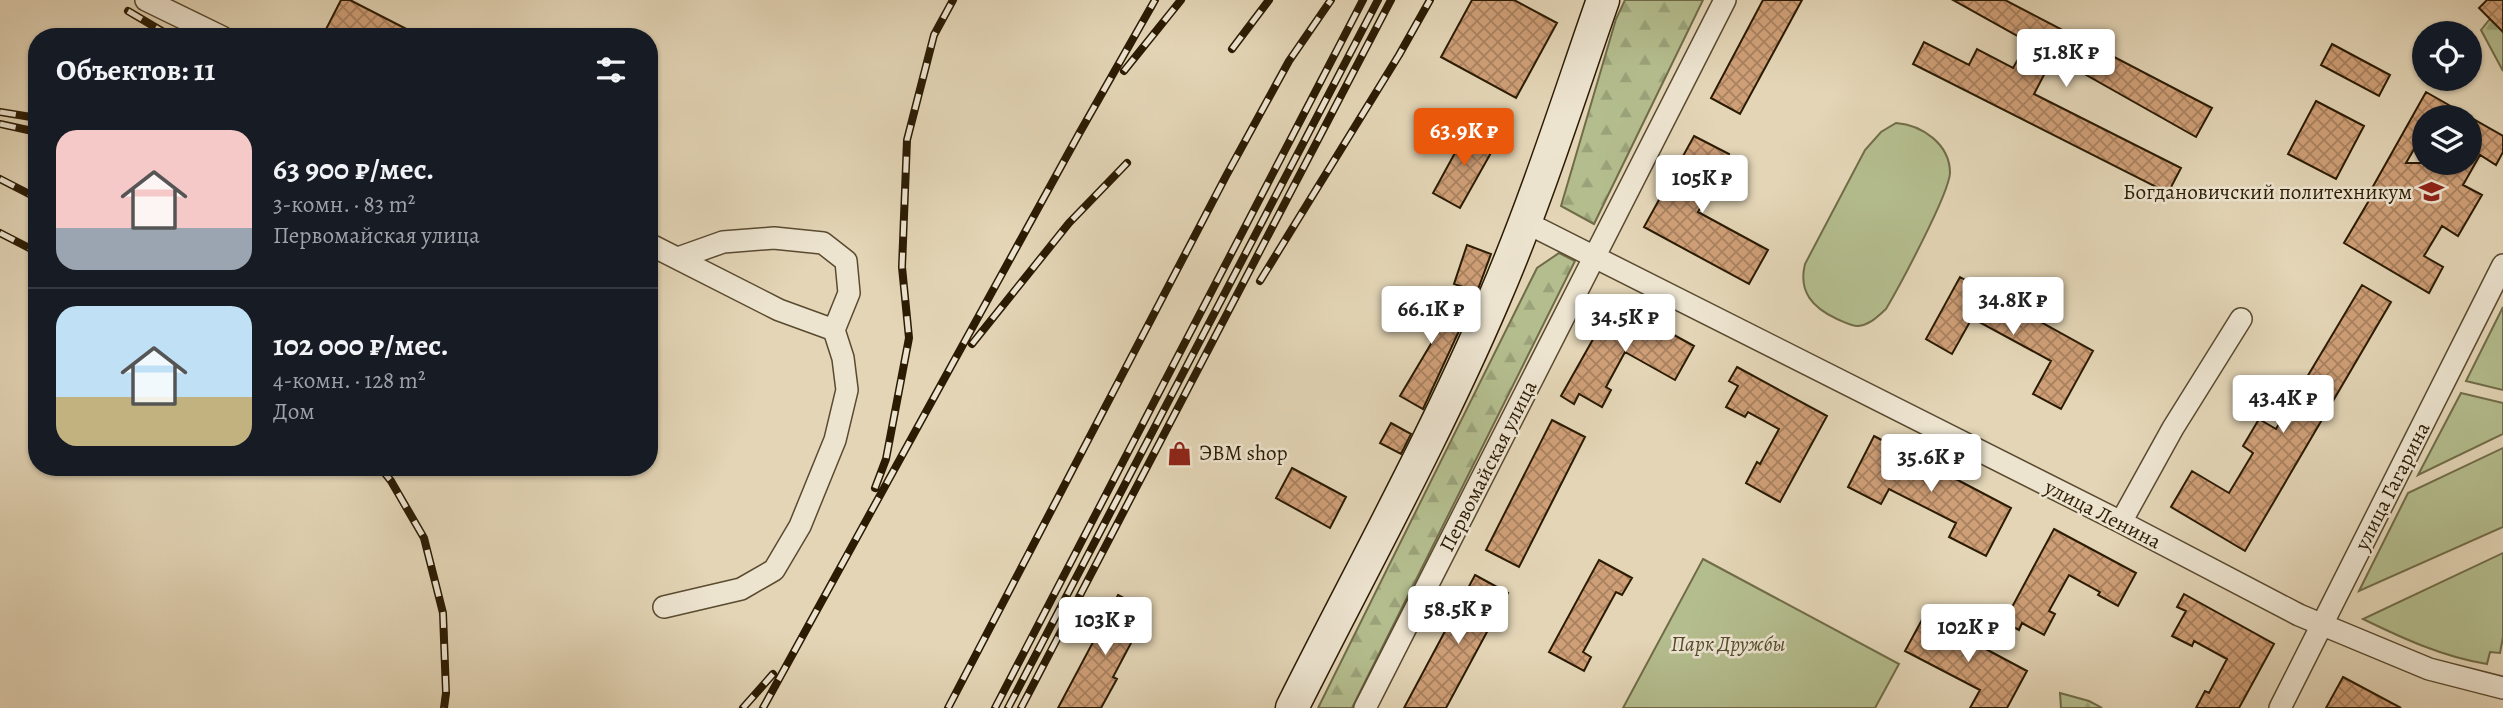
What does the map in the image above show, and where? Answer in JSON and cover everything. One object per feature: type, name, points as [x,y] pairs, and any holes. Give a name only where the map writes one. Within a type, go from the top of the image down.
[{"type":"main road","points":[[1292,708],[1431,438],[1495,298],[1525,222],[1603,0]]},
{"type":"street","points":[[146,0],[204,28]]},
{"type":"street","name":"Первомайская улица","points":[[1365,708],[1725,0]]},
{"type":"street","name":"улица Ленина","points":[[1525,222],[2121,522],[2299,615],[2429,669],[2503,688]]},
{"type":"street","points":[[664,607],[741,589],[774,570],[800,526],[835,440],[847,390],[843,358],[834,330],[849,293],[846,261],[823,243],[774,238],[723,242],[678,258]]},
{"type":"street","points":[[658,248],[779,310],[834,330]]},
{"type":"street","name":"улица Гагарина","points":[[2280,708],[2503,265]]},
{"type":"street","points":[[2121,522],[2173,428],[2241,318]]},
{"type":"green space","points":[[1625,0],[1703,0],[1594,224],[1561,206],[1616,19]]},
{"type":"green space","points":[[2503,16],[2503,71],[2482,32],[2489,20]]},
{"type":"green space","points":[[1896,123],[1925,132],[1933,138],[1945,153],[1950,173],[1933,219],[1886,309],[1866,324],[1853,325],[1828,315],[1809,298],[1804,283],[1805,264],[1865,150],[1881,132]]},
{"type":"green space","points":[[1559,253],[1575,261],[1352,708],[1318,708],[1537,268]]},
{"type":"green space","points":[[2503,307],[2503,390],[2466,381]]},
{"type":"green space","points":[[2461,393],[2503,403],[2503,434],[2418,475]]},
{"type":"green space","points":[[2503,448],[2503,527],[2359,591],[2408,493]]},
{"type":"green space","points":[[2503,553],[2503,637],[2500,653],[2490,652],[2487,664],[2439,652],[2363,619]]},
{"type":"green space","name":"Парк Дружбы","points":[[1703,559],[1899,664],[1875,708],[1623,708]]},
{"type":"green space","points":[[2060,693],[2089,701],[2102,708],[2061,708]]},
{"type":"building","points":[[341,0],[350,0],[404,28],[327,28]]},
{"type":"building","points":[[1472,0],[1514,0],[1557,23],[1516,98],[1441,57]]},
{"type":"building","points":[[1763,0],[1802,0],[1740,114],[1711,98]]},
{"type":"building","points":[[1953,0],[2005,0],[2212,108],[2196,137],[2072,67],[2047,69],[2034,94],[2181,168],[2168,193],[1913,64],[1924,42],[1969,65],[1977,49],[2013,68],[2028,42]]},
{"type":"building","points":[[2487,0],[2503,0],[2503,32],[2479,8]]},
{"type":"building","points":[[2332,44],[2390,75],[2379,96],[2321,65]]},
{"type":"building","points":[[2426,92],[2449,105],[2419,105]]},
{"type":"building","points":[[2316,101],[2364,126],[2336,179],[2288,154]]},
{"type":"building","points":[[2412,117],[2412,153],[2406,163],[2412,163],[2412,175],[2469,175],[2463,185],[2482,195],[2458,236],[2442,226],[2424,256],[2443,267],[2429,293],[2344,243],[2374,192],[2371,190]]},
{"type":"building","points":[[2482,124],[2503,136],[2503,152],[2496,165],[2482,156]]},
{"type":"building","points":[[1468,129],[1496,144],[1460,208],[1433,193]]},
{"type":"building","points":[[1694,136],[1729,154],[1698,212],[1768,250],[1749,284],[1644,227]]},
{"type":"building","points":[[1467,245],[1491,254],[1477,292],[1454,284]]},
{"type":"building","points":[[1960,277],[2093,351],[2061,409],[2033,394],[2051,361],[1972,318],[1952,354],[1926,339]]},
{"type":"building","points":[[2362,285],[2391,302],[2245,551],[2171,507],[2192,471],[2229,493],[2253,453],[2243,446],[2259,419],[2276,429]]},
{"type":"building","points":[[1413,288],[1465,318],[1423,409],[1400,396],[1441,327],[1403,307]]},
{"type":"building","points":[[1614,302],[1694,346],[1675,380],[1625,352],[1606,387],[1611,390],[1602,407],[1579,394],[1574,404],[1561,396]]},
{"type":"building","points":[[1737,367],[1827,416],[1780,502],[1746,483],[1779,429],[1748,412],[1745,417],[1726,407],[1738,386],[1729,381]]},
{"type":"building","points":[[1552,420],[1585,437],[1519,567],[1486,550]]},
{"type":"building","points":[[1391,423],[1411,434],[1401,454],[1380,443]]},
{"type":"building","points":[[1874,436],[2011,508],[1986,556],[1949,537],[1956,523],[1889,489],[1881,504],[1848,487]]},
{"type":"building","points":[[1292,468],[1346,497],[1330,528],[1276,498]]},
{"type":"building","points":[[2054,529],[2136,573],[2118,606],[2098,595],[2100,592],[2069,575],[2049,611],[2055,614],[2044,635],[2022,623],[2019,630],[2004,622]]},
{"type":"building","points":[[1599,560],[1632,578],[1622,595],[1616,592],[1583,652],[1591,657],[1584,671],[1549,652]]},
{"type":"building","points":[[1475,575],[1508,593],[1446,708],[1404,708]]},
{"type":"building","points":[[2184,594],[2274,644],[2239,708],[2196,708],[2205,691],[2209,693],[2227,659],[2194,641],[2192,646],[2172,636],[2186,611],[2177,607]]},
{"type":"building","points":[[1118,595],[1148,611],[1113,677],[1117,679],[1101,708],[1058,708]]},
{"type":"building","points":[[1924,616],[2027,671],[2007,708],[1970,708],[1980,690],[1905,651]]},
{"type":"building","points":[[2343,677],[2401,708],[2326,708]]},
{"type":"railway","points":[[875,488],[886,459],[909,338],[902,267],[907,140],[934,35],[953,0]]},
{"type":"railway","points":[[763,708],[1155,0]]},
{"type":"railway","points":[[1124,71],[1181,0]]},
{"type":"railway","points":[[1232,49],[1269,0]]},
{"type":"railway","points":[[948,708],[1226,176],[1289,61],[1331,0]]},
{"type":"railway","points":[[995,708],[1363,0]]},
{"type":"railway","points":[[1008,708],[1378,0]]},
{"type":"railway","points":[[1021,708],[1391,0]]},
{"type":"railway","points":[[1260,281],[1430,0]]},
{"type":"railway","points":[[128,11],[157,28]]},
{"type":"railway","points":[[0,112],[28,117]]},
{"type":"railway","points":[[0,124],[28,130]]},
{"type":"railway","points":[[972,344],[1069,223],[1127,163]]},
{"type":"railway","points":[[0,179],[28,193]]},
{"type":"railway","points":[[0,233],[28,247]]},
{"type":"railway","points":[[387,476],[424,538],[443,613],[446,693],[444,708]]},
{"type":"railway","points":[[743,708],[773,674]]},
{"type":"place","name":"Богдановичский политехникум","points":[[2432,192]]},
{"type":"place","name":"ЭВМ shop","points":[[1179,453]]}]
